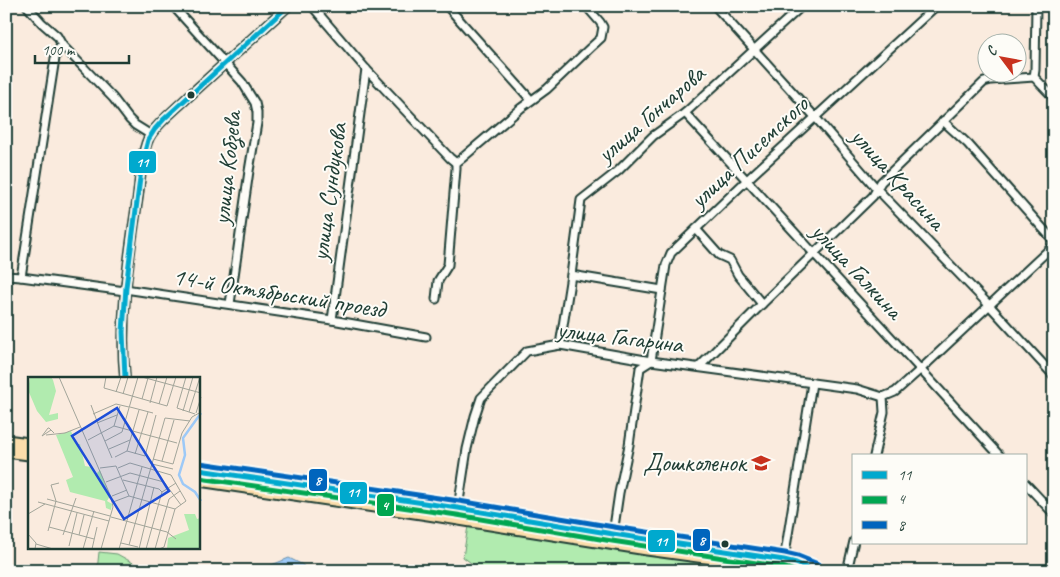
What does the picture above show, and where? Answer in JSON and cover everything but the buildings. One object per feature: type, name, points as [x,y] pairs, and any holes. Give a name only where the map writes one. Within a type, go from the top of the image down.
[{"type":"main road","points":[[6,441],[28,444]]},
{"type":"main road","points":[[6,451],[28,454]]},
{"type":"main road","points":[[200,470],[458,508],[815,571]]},
{"type":"main road","points":[[200,480],[647,549],[787,566]]},
{"type":"street","points":[[27,6],[114,98],[135,125],[150,135]]},
{"type":"street","name":"улица Кобзева","points":[[173,6],[242,82],[255,103],[257,112],[257,123],[230,304]]},
{"type":"street","points":[[125,377],[123,337],[125,290],[142,165],[150,135],[224,63],[288,6]]},
{"type":"street","points":[[312,6],[366,69],[456,163]]},
{"type":"street","points":[[447,6],[531,100]]},
{"type":"street","points":[[456,163],[531,100],[547,89],[601,38],[603,27],[586,6]]},
{"type":"street","name":"улица Красина","points":[[715,6],[877,189],[989,305],[1054,376]]},
{"type":"street","name":"улица Гончарова","points":[[560,344],[581,200],[618,172],[653,136],[685,112],[802,6]]},
{"type":"street","name":"улица Писемского","points":[[651,361],[666,265],[671,253],[746,180],[816,118],[936,6]]},
{"type":"street","points":[[1034,77],[1036,6]]},
{"type":"street","points":[[21,277],[56,52],[62,45]]},
{"type":"street","name":"улица Сундукова","points":[[332,320],[366,69]]},
{"type":"street","points":[[1034,77],[1054,98]]},
{"type":"street","points":[[699,367],[873,196],[881,182],[984,82],[1034,77]]},
{"type":"street","name":"улица Галкина","points":[[685,112],[998,454]]},
{"type":"street","points":[[943,121],[968,144],[1054,241]]},
{"type":"street","points":[[436,299],[438,281],[448,265],[456,163]]},
{"type":"street","points":[[696,229],[719,256],[730,260],[738,275],[762,304]]},
{"type":"street","points":[[874,454],[884,412],[883,398],[895,392],[921,369],[1054,245]]},
{"type":"street","points":[[571,275],[662,290]]},
{"type":"street","name":"14-й Октябрьский проезд","points":[[6,276],[230,304],[426,337]]},
{"type":"street","name":"улица Гагарина","points":[[458,508],[467,449],[481,398],[527,351],[560,344],[651,361],[857,389],[883,398]]},
{"type":"street","points":[[613,534],[640,368],[651,361]]},
{"type":"street","points":[[787,566],[812,383]]},
{"type":"street","points":[[1028,486],[1054,514]]},
{"type":"street","points":[[847,571],[853,544]]},
{"type":"green space","points":[[469,520],[755,571],[482,571],[463,557]]},
{"type":"green space","points":[[99,552],[117,554],[151,571],[97,571]]},
{"type":"water","points":[[289,558],[303,565],[305,571],[263,571],[269,566]]},
{"type":"transit line","name":"11","points":[[125,377],[123,332],[126,287],[142,163],[148,140],[164,119],[288,6]]},
{"type":"transit line","name":"8","points":[[200,463],[459,501],[785,553],[818,564]]},
{"type":"transit line","name":"11","points":[[200,470],[458,508],[784,560],[814,571]]},
{"type":"transit line","name":"4","points":[[200,478],[457,515],[783,567],[795,571]]},
{"type":"place","name":"Дошколенок","points":[[761,463]]}]
